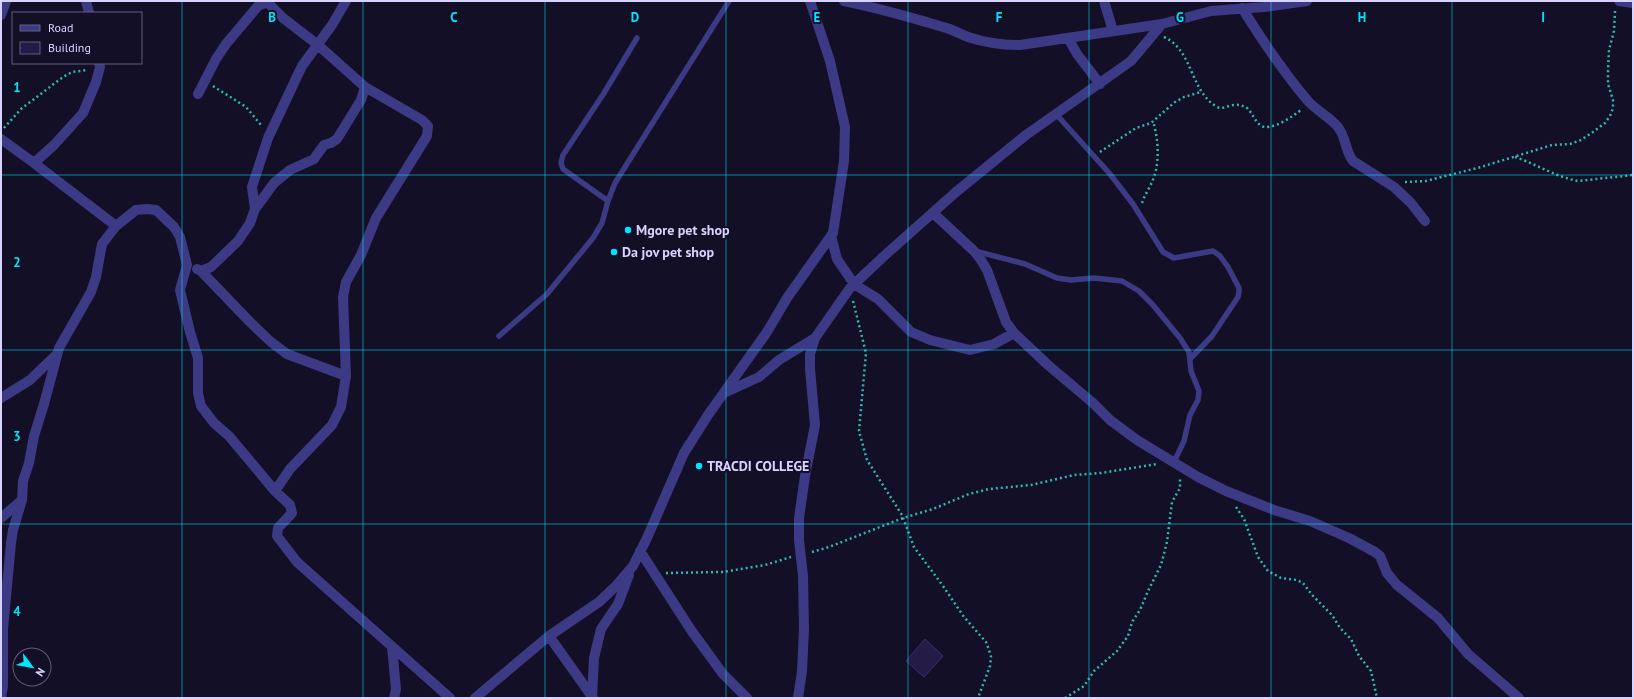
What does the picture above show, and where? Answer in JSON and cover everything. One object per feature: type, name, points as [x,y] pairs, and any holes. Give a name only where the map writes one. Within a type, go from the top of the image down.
[{"type":"street","points":[[1,15],[6,1]]},
{"type":"street","points":[[86,1],[89,12]]},
{"type":"street","points":[[255,209],[252,187],[268,138],[302,66],[332,25],[346,1]]},
{"type":"street","points":[[593,698],[594,658],[602,630],[618,604],[632,566],[647,538],[684,453],[708,415],[767,332],[787,298],[831,236],[835,223],[844,161],[845,127],[830,61],[810,1]]},
{"type":"street","points":[[844,1],[884,10],[945,27],[968,37],[993,44],[1020,44],[1068,38],[1162,24],[1210,12],[1307,1]]},
{"type":"street","points":[[1104,1],[1113,31]]},
{"type":"street","points":[[1617,4],[1633,2]]},
{"type":"street","points":[[198,94],[226,44],[258,6],[265,3],[269,4],[283,18],[318,45],[365,87],[422,120],[428,126],[427,136],[376,218],[361,255],[346,282],[344,297],[346,376],[342,407],[332,425],[290,468],[275,491]]},
{"type":"street","points":[[1242,8],[1257,33],[1293,83],[1310,102],[1340,129],[1348,155],[1353,161],[1387,182],[1411,203],[1425,221]]},
{"type":"street","points":[[725,392],[759,377],[779,360],[814,338],[852,286],[883,257],[1026,135],[1131,62],[1162,24]]},
{"type":"street","points":[[1068,38],[1100,84]]},
{"type":"street","points":[[34,163],[54,145],[83,113],[96,82],[100,65]]},
{"type":"street","points":[[201,271],[211,267],[238,241],[250,224],[255,209],[268,190],[281,176],[314,159],[324,145],[337,139],[361,100],[365,87]]},
{"type":"street","points":[[1,139],[116,226]]},
{"type":"street","points":[[1,698],[3,686],[3,629],[13,530],[22,500],[23,481],[29,463],[34,436],[57,354],[91,292],[96,277],[102,244],[116,226],[136,210],[147,209],[156,210],[174,227],[180,237],[187,266],[180,290],[198,358],[199,400],[201,406],[214,423],[229,436],[275,491],[290,505],[292,513],[278,528],[277,536],[297,562],[450,698]]},
{"type":"street","points":[[933,213],[974,251],[987,270],[1003,316],[1014,333],[1110,420],[1137,440],[1226,491],[1268,508],[1310,521],[1350,538],[1380,556],[1387,572],[1397,585],[1438,618],[1468,654],[1519,698]]},
{"type":"street","points":[[831,236],[837,259],[852,286],[878,299],[911,332],[930,340],[970,350],[994,344],[1014,333]]},
{"type":"street","points":[[187,266],[194,267],[201,271],[250,322],[271,342],[287,354],[346,376]]},
{"type":"street","points":[[798,698],[802,671],[804,629],[803,588],[799,540],[801,503],[815,425],[810,369],[810,354],[814,338]]},
{"type":"street","points":[[1,398],[30,380],[57,354]]},
{"type":"street","points":[[1,518],[22,500]]},
{"type":"street","points":[[640,551],[688,625],[723,674],[747,698]]},
{"type":"street","points":[[475,698],[549,636],[599,602],[616,586],[632,566]]},
{"type":"street","points":[[549,636],[593,698]]},
{"type":"street","points":[[392,648],[396,689],[394,698]]},
{"type":"lane","points":[[499,336],[547,294],[593,238],[602,223],[615,183],[729,1]]},
{"type":"lane","points":[[608,201],[563,169],[561,163],[563,155],[604,93],[637,38]]},
{"type":"lane","points":[[1056,114],[1110,174],[1142,218],[1163,252],[1174,258],[1206,252],[1217,252],[1228,267],[1239,288],[1238,296],[1212,336],[1190,359]]},
{"type":"lane","points":[[974,251],[1025,264],[1057,278],[1071,280],[1094,278],[1127,283],[1153,305],[1180,338],[1189,352],[1191,371],[1199,391],[1199,396],[1190,415],[1184,441],[1175,463]]},
{"type":"path","points":[[1387,182],[1426,182],[1552,145],[1570,144],[1581,140],[1593,132],[1610,116],[1614,108],[1608,84],[1608,59],[1614,31],[1617,4]]},
{"type":"path","points":[[1155,33],[1168,39],[1179,47],[1201,92],[1212,104],[1221,108],[1239,105],[1246,108],[1261,126],[1272,126],[1284,121],[1300,111],[1310,102]]},
{"type":"path","points":[[1,132],[21,109],[68,74],[100,65]]},
{"type":"path","points":[[204,81],[246,107],[260,123],[268,138]]},
{"type":"path","points":[[1093,155],[1136,128],[1147,125],[1175,102],[1184,97],[1201,92]]},
{"type":"path","points":[[1142,218],[1143,202],[1157,166],[1157,139],[1153,121]]},
{"type":"path","points":[[1514,157],[1530,162],[1570,180],[1578,181],[1633,175]]},
{"type":"path","points":[[852,286],[866,353],[859,431],[867,460],[895,503],[903,518],[914,547],[943,586],[964,618],[986,642],[991,657],[990,666],[978,698]]},
{"type":"path","points":[[654,572],[723,572],[765,565],[829,547],[903,518],[920,514],[969,494],[989,488],[1031,485],[1074,475],[1127,470],[1175,463],[1180,486],[1172,502],[1167,542],[1162,565],[1148,590],[1140,610],[1132,622],[1128,636],[1118,651],[1094,671],[1084,686],[1065,698]]},
{"type":"path","points":[[1226,491],[1244,519],[1250,536],[1264,566],[1268,571],[1278,577],[1297,580],[1303,583],[1351,639],[1359,656],[1370,671],[1377,698]]},
{"type":"building","points":[[925,639],[943,656],[924,677],[906,661]]},
{"type":"place","name":"Mgore pet shop","points":[[628,230]]},
{"type":"place","name":"Da jov pet shop","points":[[614,252]]},
{"type":"place","name":"TRACDI COLLEGE","points":[[699,466]]}]
